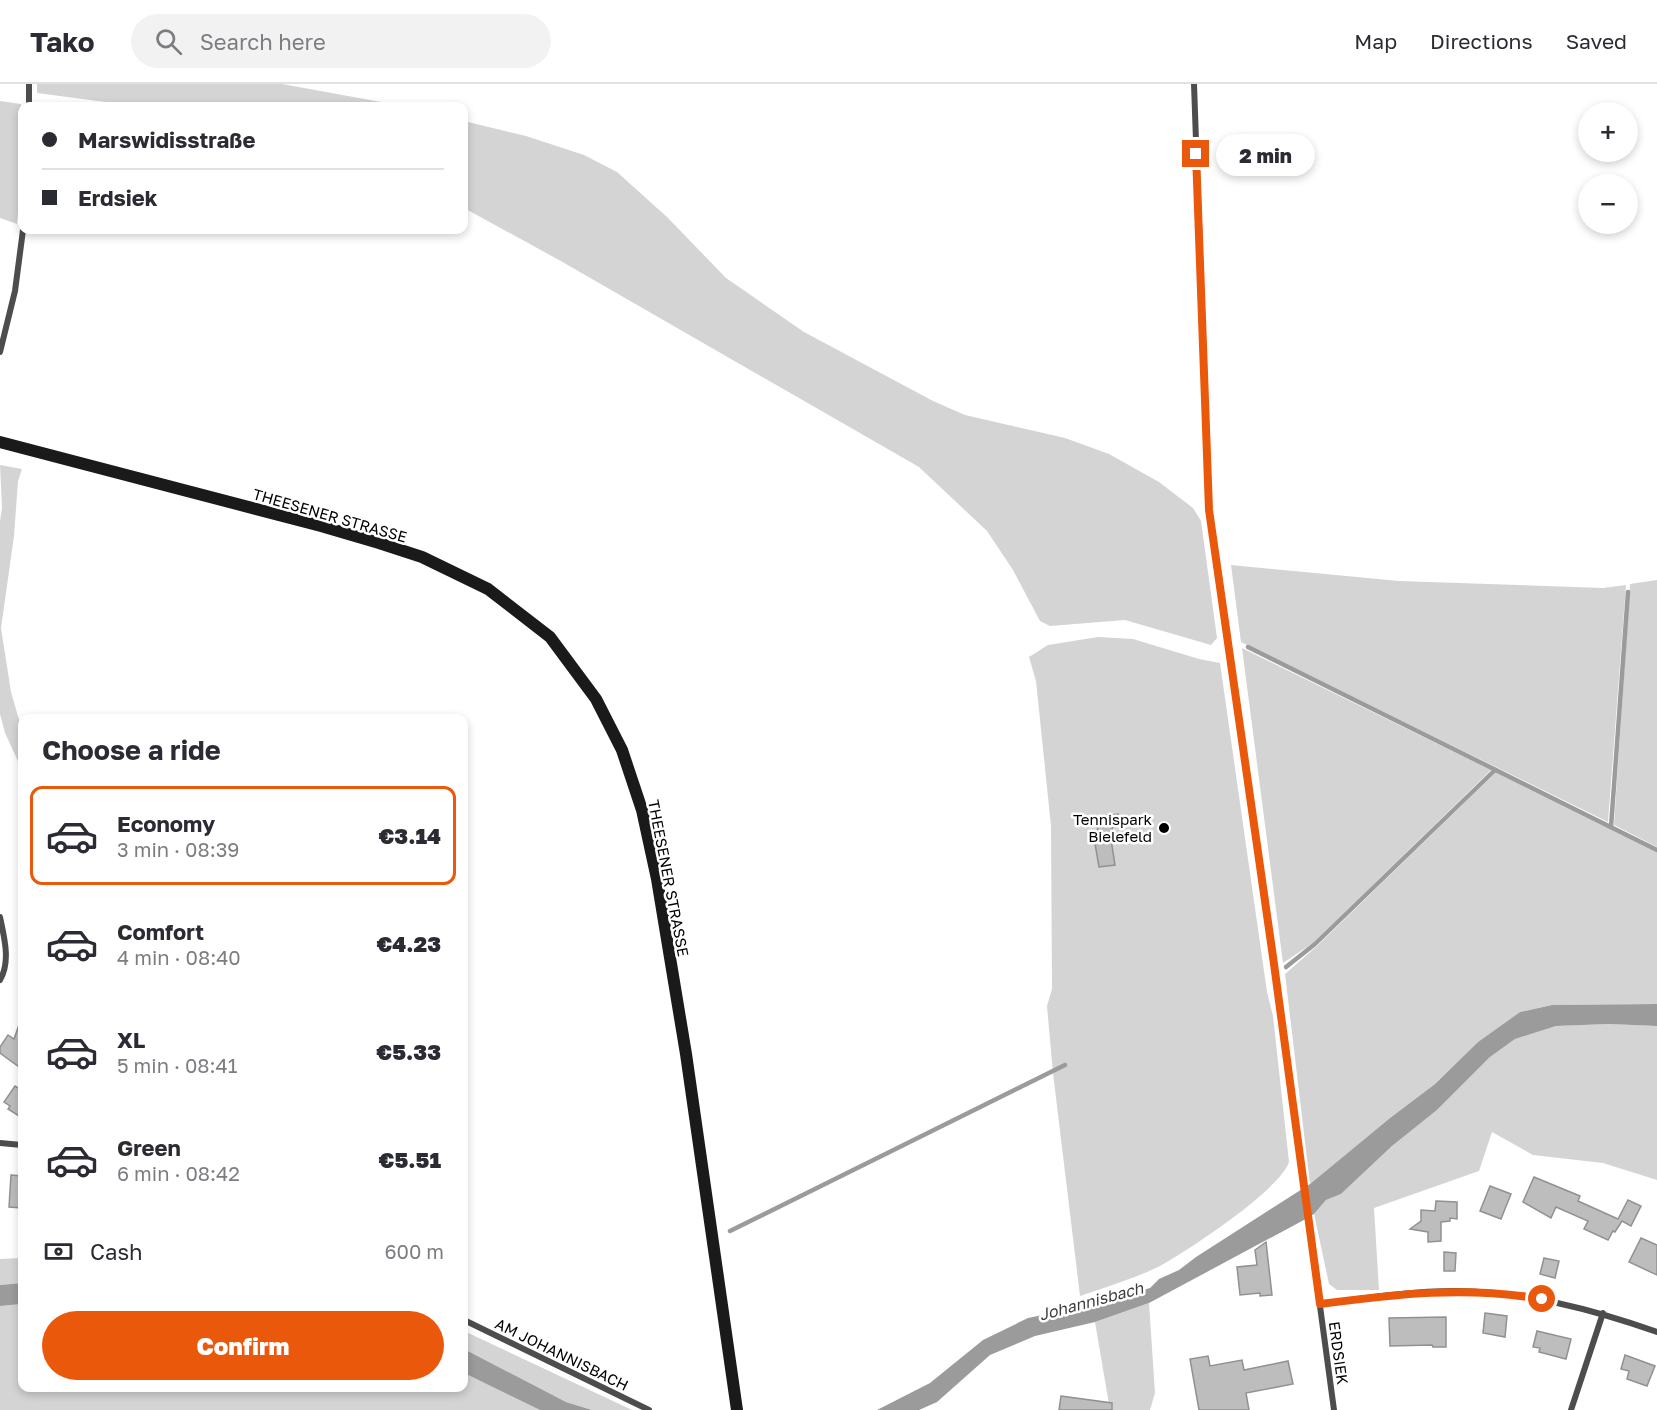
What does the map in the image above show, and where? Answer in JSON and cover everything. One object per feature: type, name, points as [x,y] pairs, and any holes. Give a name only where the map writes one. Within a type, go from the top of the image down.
[{"type":"street","points":[[28,102],[29,84]]},
{"type":"street","name":"ERDSIEK","points":[[1194,84],[1209,510],[1274,964],[1334,1410]]},
{"type":"street","points":[[0,352],[15,291],[22,234]]},
{"type":"street","name":"THEESENER STRASSE","points":[[0,442],[321,526],[422,557],[488,589],[550,637],[596,699],[622,750],[642,810],[657,879],[686,1053],[737,1410]]},
{"type":"street","points":[[0,917],[6,943],[5,965],[0,980]]},
{"type":"street","points":[[0,1143],[18,1145]]},
{"type":"street","points":[[1320,1304],[1427,1292],[1518,1295],[1603,1313],[1657,1332]]},
{"type":"street","points":[[1571,1410],[1603,1313]]},
{"type":"street","name":"AM JOHANNISBACH","points":[[468,1322],[649,1410]]},
{"type":"shaded area","points":[[37,84],[282,84],[381,102],[106,102],[37,93]]},
{"type":"shaded area","points":[[0,101],[18,104],[17,224],[0,218]]},
{"type":"shaded area","points":[[468,122],[526,136],[584,155],[617,172],[667,217],[726,278],[804,332],[933,401],[965,415],[1065,438],[1109,454],[1159,482],[1193,508],[1201,521],[1217,638],[1211,645],[1125,620],[1050,626],[1040,621],[1013,570],[987,531],[919,467],[468,210]]},
{"type":"shaded area","points":[[0,465],[22,469],[18,481],[14,536],[1,628],[11,692],[18,716],[18,761],[5,733],[0,714],[0,521],[2,508]]},
{"type":"shaded area","points":[[1231,565],[1399,581],[1603,588],[1626,585],[1608,822],[1241,642]]},
{"type":"shaded area","points":[[1657,580],[1657,847],[1614,825],[1630,584]]},
{"type":"shaded area","points":[[1098,637],[1133,639],[1220,663],[1267,992],[1273,1016],[1289,1162],[1282,1174],[1251,1204],[1189,1248],[1149,1271],[1080,1296],[1047,1006],[1052,989],[1051,826],[1036,681],[1029,657],[1048,645]]},
{"type":"shaded area","points":[[1242,648],[1491,770],[1313,943],[1283,963]]},
{"type":"shaded area","points":[[1496,772],[1657,851],[1657,1004],[1552,1005],[1520,1012],[1478,1042],[1435,1084],[1310,1184],[1285,974],[1317,946]]},
{"type":"shaded area","points":[[1657,1004],[1657,1026],[1609,1024],[1556,1026],[1515,1039],[1490,1057],[1437,1110],[1392,1146],[1341,1194],[1326,1200],[1314,1214],[1302,1221],[1149,1303],[1095,1322],[1035,1336],[990,1355],[937,1402],[919,1410],[877,1410],[930,1383],[983,1340],[1028,1318],[1082,1307],[1150,1288],[1159,1279],[1179,1270],[1310,1184],[1435,1084],[1478,1042],[1520,1012],[1552,1005]]},
{"type":"shaded area","points":[[1609,1024],[1657,1026],[1657,1180],[1603,1163],[1533,1155],[1492,1132],[1479,1171],[1374,1208],[1379,1290],[1337,1290],[1329,1284],[1314,1214],[1326,1200],[1341,1194],[1392,1146],[1437,1110],[1490,1057],[1515,1039],[1556,1026]]},
{"type":"shaded area","points":[[18,1258],[18,1283],[0,1285],[0,1259]]},
{"type":"shaded area","points":[[18,1283],[18,1304],[0,1306],[0,1285]]},
{"type":"shaded area","points":[[1149,1303],[1155,1393],[1150,1410],[1110,1410],[1095,1322]]},
{"type":"shaded area","points":[[18,1304],[18,1392],[468,1392],[468,1375],[540,1410],[0,1410],[0,1306]]},
{"type":"shaded area","points":[[468,1333],[632,1410],[592,1410],[566,1402],[468,1351]]},
{"type":"shaded area","points":[[468,1351],[566,1402],[592,1410],[540,1410],[468,1375]]},
{"type":"building","points":[[1118,814],[1120,826],[1112,827],[1113,833],[1110,833],[1115,865],[1099,867],[1093,832],[1098,831],[1095,817]]},
{"type":"building","points":[[18,1028],[18,1066],[0,1053],[0,1047],[8,1035],[14,1039]]},
{"type":"building","points":[[15,1086],[18,1088],[18,1115],[8,1109],[10,1106],[4,1102]]},
{"type":"building","points":[[11,1175],[18,1176],[18,1208],[9,1207]]},
{"type":"building","points":[[1534,1177],[1580,1196],[1578,1201],[1618,1219],[1628,1200],[1641,1206],[1631,1226],[1622,1221],[1608,1240],[1584,1229],[1588,1221],[1556,1207],[1551,1218],[1523,1202]]},
{"type":"building","points":[[1490,1186],[1511,1194],[1501,1219],[1480,1211]]},
{"type":"building","points":[[1436,1201],[1457,1202],[1457,1219],[1450,1218],[1450,1221],[1441,1222],[1441,1241],[1428,1242],[1428,1232],[1410,1229],[1421,1221],[1421,1210],[1435,1211]]},
{"type":"building","points":[[1641,1238],[1657,1245],[1657,1275],[1629,1262]]},
{"type":"building","points":[[1266,1242],[1272,1295],[1260,1296],[1260,1293],[1240,1295],[1237,1267],[1257,1265],[1255,1250]]},
{"type":"building","points":[[1444,1252],[1456,1253],[1455,1271],[1444,1271]]},
{"type":"building","points":[[1544,1258],[1559,1261],[1555,1278],[1540,1274]]},
{"type":"building","points":[[1485,1313],[1507,1316],[1505,1337],[1483,1333]]},
{"type":"building","points":[[1446,1317],[1446,1347],[1390,1346],[1389,1318]]},
{"type":"building","points":[[1537,1331],[1571,1339],[1566,1359],[1539,1352],[1540,1348],[1533,1347]]},
{"type":"building","points":[[1625,1355],[1655,1366],[1647,1386],[1627,1379],[1629,1371],[1621,1369]]},
{"type":"building","points":[[1208,1356],[1210,1366],[1242,1360],[1244,1370],[1288,1361],[1293,1384],[1246,1393],[1249,1410],[1199,1410],[1190,1359]]},
{"type":"building","points":[[1061,1396],[1112,1403],[1112,1410],[1059,1410]]},
{"type":"waterway","points":[[1611,827],[1628,592]]},
{"type":"waterway","points":[[1248,647],[1657,850]]},
{"type":"waterway","points":[[1286,967],[1315,944],[1495,770]]},
{"type":"waterway","points":[[730,1231],[1065,1065]]},
{"type":"place","name":"Tennispark Bielefeld","points":[[1164,828]]},
{"type":"route","points":[[1196,154],[1209,510],[1320,1304],[1454,1291],[1518,1295],[1542,1299]]},
{"type":"water label","name":"Johannisbach","points":[[1091,1301]]}]
